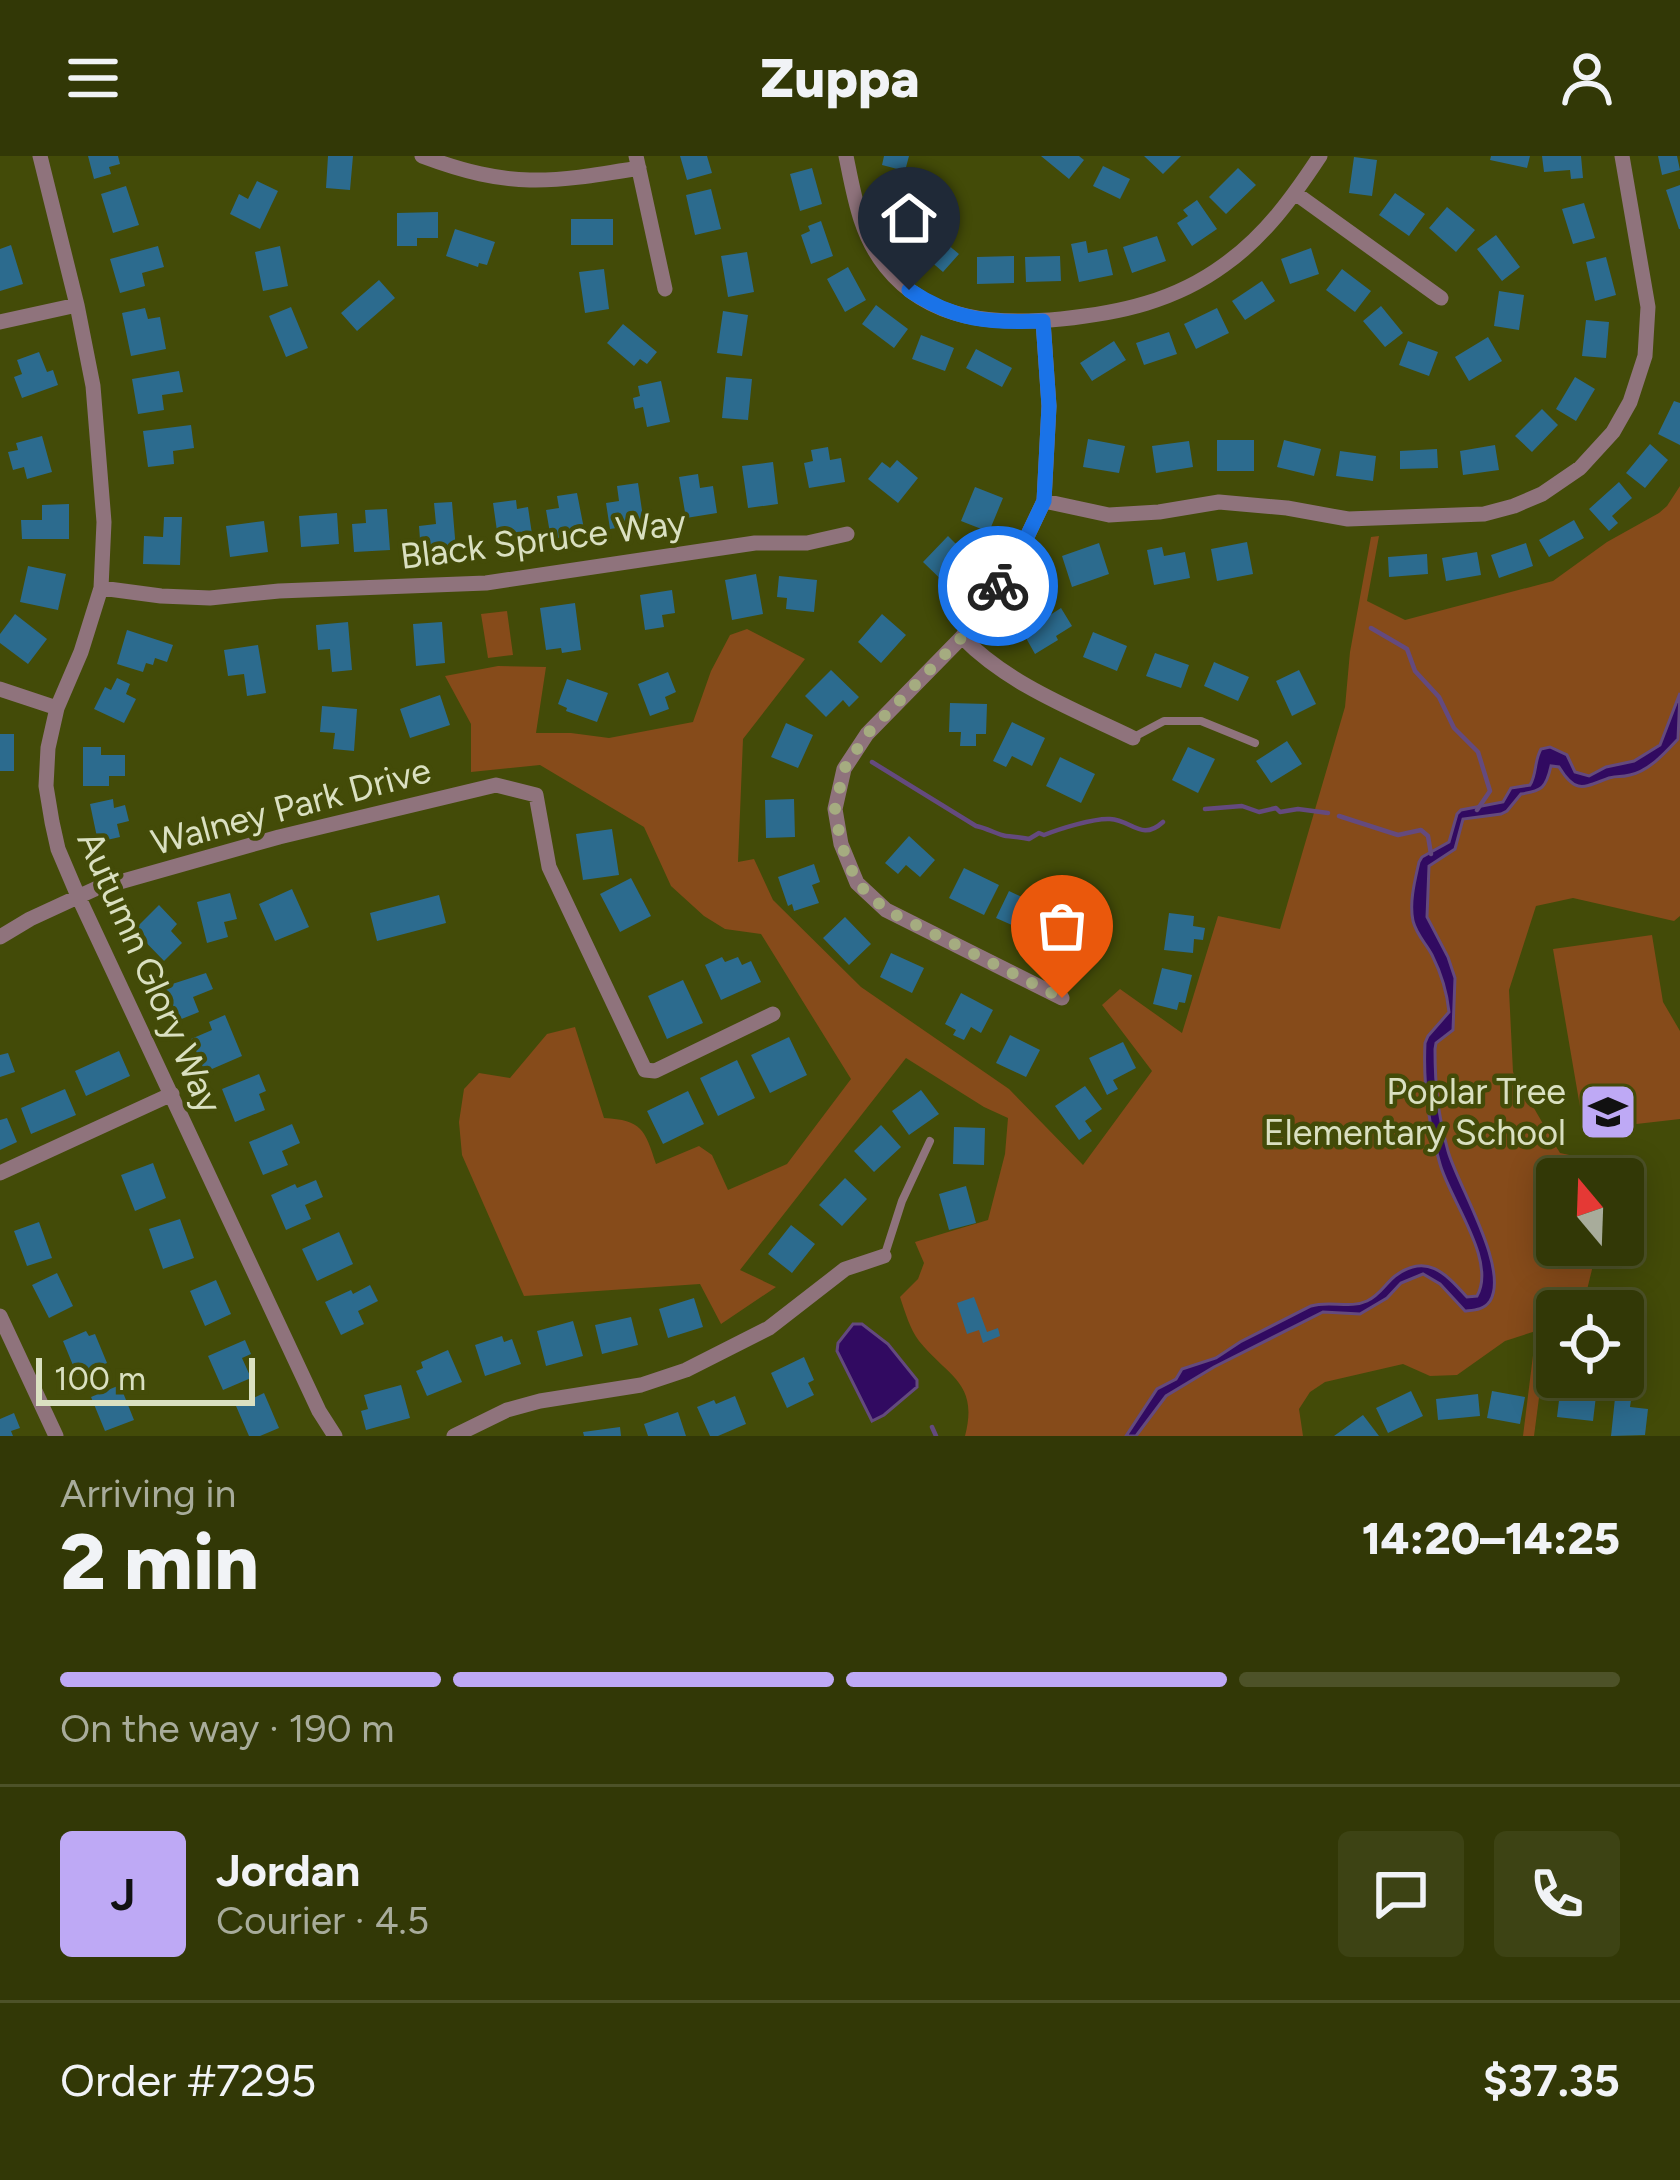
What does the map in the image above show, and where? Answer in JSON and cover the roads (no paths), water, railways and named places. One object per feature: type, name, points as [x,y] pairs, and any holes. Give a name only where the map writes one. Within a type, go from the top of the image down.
[{"type":"street","name":"Autumn Glory Way","points":[[40,156],[93,386],[104,523],[101,588],[81,652],[56,708],[48,748],[46,786],[58,849],[319,1411],[335,1436]]},
{"type":"street","points":[[422,156],[464,172],[516,181],[566,181],[638,162],[664,289]]},
{"type":"street","points":[[846,156],[866,236],[884,265],[909,290],[940,309],[974,320],[1043,321],[1130,309],[1188,287],[1221,268],[1248,247],[1295,194],[1320,156]]},
{"type":"street","points":[[1044,501],[1109,515],[1220,502],[1348,519],[1484,514],[1542,494],[1580,468],[1613,432],[1630,403],[1645,356],[1648,307],[1622,156]]},
{"type":"street","points":[[1295,194],[1442,298]]},
{"type":"street","points":[[0,322],[77,304]]},
{"type":"street","points":[[1043,321],[1049,406],[1044,501],[1014,564],[962,637],[867,734],[844,769],[835,809],[841,844],[857,883],[886,910],[1062,998]]},
{"type":"street","name":"Black Spruce Way","points":[[101,588],[210,598],[279,590],[486,583],[847,534]]},
{"type":"street","points":[[962,637],[986,661],[1037,693],[1132,738]]},
{"type":"street","points":[[0,688],[56,708]]},
{"type":"street","name":"Walney Park Drive","points":[[0,937],[78,896],[115,883],[496,785],[536,796],[549,867],[645,1070],[655,1071],[773,1014]]},
{"type":"street","points":[[0,1173],[172,1094]]},
{"type":"street","points":[[454,1436],[507,1410],[612,1391],[686,1370],[769,1328],[845,1269],[884,1256]]},
{"type":"street","points":[[0,1316],[56,1436]]},
{"type":"lane","points":[[1132,738],[1163,721],[1201,721],[1255,742]]},
{"type":"lane","points":[[884,1256],[902,1201],[930,1142]]},
{"type":"waterway","points":[[1371,628],[1407,649],[1415,671],[1439,697],[1454,728],[1478,752],[1490,791],[1477,810]]},
{"type":"waterway","points":[[872,762],[976,826],[1003,835],[1029,839],[1103,819],[1142,830],[1163,822]]},
{"type":"waterway","points":[[1205,809],[1242,806],[1259,812],[1276,808],[1328,813]]},
{"type":"waterway","points":[[1339,816],[1398,835],[1421,830],[1428,836],[1431,854]]},
{"type":"waterway","points":[[932,1427],[936,1436]]},
{"type":"place","name":"Poplar Tree Elementary School","points":[[1608,1112]]}]
